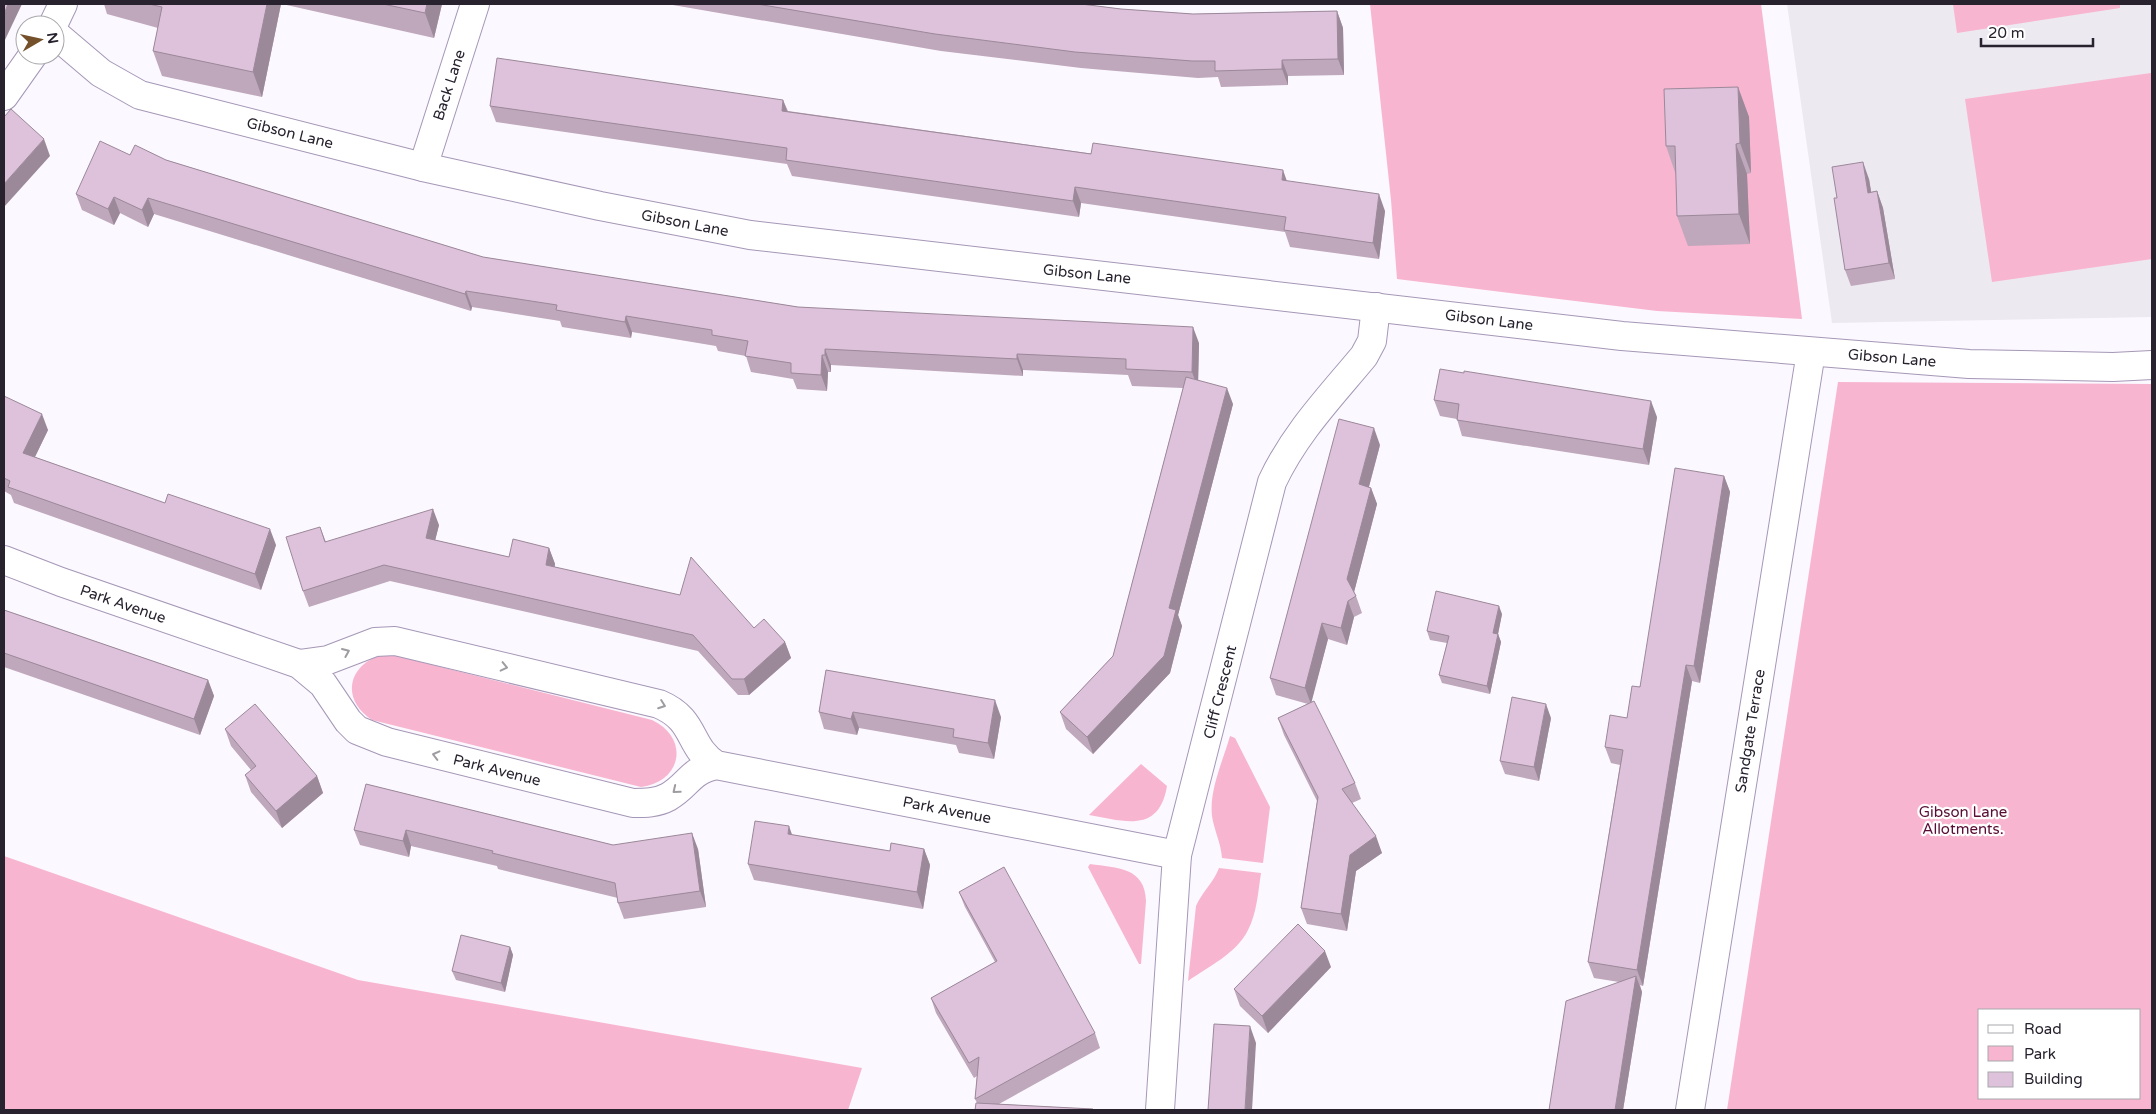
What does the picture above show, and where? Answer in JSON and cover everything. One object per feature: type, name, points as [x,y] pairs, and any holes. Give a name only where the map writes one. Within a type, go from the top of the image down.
[{"type":"street","name":"Back Lane","points":[[423,166],[474,4]]},
{"type":"street","name":"Gibson Lane","points":[[65,42],[101,73],[140,96],[423,166],[600,206],[750,235],[1622,336],[1969,364],[2103,367],[2152,364]]},
{"type":"street","points":[[4,96],[26,65]]},
{"type":"street","name":"Cliff Crescent","points":[[1160,1110],[1177,855],[1272,482],[1285,455],[1299,434],[1364,356],[1372,341],[1376,307]]},
{"type":"street","name":"Sandgate Terrace","points":[[1690,1110],[1811,352]]},
{"type":"street","name":"Park Avenue","points":[[4,560],[61,582],[299,664],[323,684],[348,721],[357,730],[369,737],[633,803],[650,803],[666,798],[702,769],[716,765]]},
{"type":"street","name":"Park Avenue","points":[[299,664],[328,660],[375,642],[395,641],[660,704],[672,709],[682,718],[700,751],[706,759],[716,765],[1177,855]]},
{"type":"shaded area","points":[[1787,4],[2152,4],[2152,317],[1832,323]]},
{"type":"green space","points":[[1370,4],[1761,4],[1802,319],[1657,311],[1397,279],[1391,200]]},
{"type":"green space","points":[[1953,4],[2120,4],[2120,8],[1957,33]]},
{"type":"green space","points":[[2151,73],[2152,259],[1992,282],[1965,99]]},
{"type":"green space","name":"Gibson Lane Allotments.","points":[[1838,382],[2152,384],[2152,1110],[1727,1110]]},
{"type":"green space","points":[[382,655],[393,655],[652,720],[664,728],[672,737],[676,748],[673,768],[665,777],[655,783],[641,787],[372,720],[362,712],[356,703],[352,693],[352,684],[355,675],[361,667],[370,660]]},
{"type":"green space","points":[[1230,736],[1235,738],[1270,807],[1263,863],[1222,858],[1212,816],[1212,806],[1217,776]]},
{"type":"green space","points":[[1141,764],[1167,786],[1163,801],[1156,812],[1148,818],[1138,821],[1115,820],[1089,815]]},
{"type":"green space","points":[[4,856],[358,980],[862,1068],[848,1110],[4,1110]]},
{"type":"green space","points":[[1090,864],[1128,871],[1141,881],[1146,901],[1141,964],[1139,964],[1088,867]]},
{"type":"green space","points":[[1219,868],[1261,873],[1253,917],[1248,930],[1237,946],[1188,981],[1196,906]]},
{"type":"building","points":[[4,4],[8,4],[4,14]]},
{"type":"building","points":[[149,4],[267,4],[253,72],[153,51],[162,7]]},
{"type":"building","points":[[383,4],[427,4],[425,13]]},
{"type":"building","points":[[757,4],[1081,4],[1193,14],[1337,11],[1338,59],[1282,60],[1282,69],[1215,71],[1215,61],[1075,52],[935,34]]},
{"type":"building","points":[[497,58],[783,100],[782,111],[1091,154],[1093,143],[1283,170],[1282,180],[1379,194],[1373,243],[1284,230],[1286,217],[1075,187],[1073,201],[786,160],[787,148],[490,106]]},
{"type":"building","points":[[1738,87],[1740,143],[1736,144],[1739,214],[1677,216],[1675,146],[1666,146],[1664,89]]},
{"type":"building","points":[[11,109],[44,139],[4,184],[4,117]]},
{"type":"building","points":[[100,141],[130,155],[135,145],[166,160],[483,257],[798,307],[1193,327],[1192,372],[1126,369],[1126,359],[1017,354],[1017,359],[825,349],[825,355],[822,355],[821,375],[791,373],[791,363],[745,356],[748,341],[712,335],[712,330],[626,316],[625,322],[556,310],[557,305],[466,291],[465,294],[148,198],[142,210],[114,197],[108,209],[76,194]]},
{"type":"building","points":[[1863,162],[1868,193],[1877,191],[1889,263],[1845,270],[1834,198],[1837,198],[1832,167]]},
{"type":"building","points":[[1440,369],[1464,373],[1464,371],[1651,401],[1643,449],[1457,420],[1459,404],[1434,400]]},
{"type":"building","points":[[1186,377],[1227,388],[1169,608],[1176,610],[1164,656],[1087,737],[1060,712],[1113,656]]},
{"type":"building","points":[[4,396],[42,414],[23,453],[165,503],[168,494],[270,529],[255,574],[8,487],[10,481],[4,478]]},
{"type":"building","points":[[1339,419],[1374,428],[1359,484],[1371,488],[1347,579],[1356,596],[1348,601],[1341,628],[1322,623],[1305,688],[1270,678]]},
{"type":"building","points":[[1675,468],[1724,476],[1694,666],[1686,665],[1637,970],[1588,962],[1623,750],[1605,747],[1610,715],[1627,718],[1632,686],[1640,687]]},
{"type":"building","points":[[433,509],[426,538],[509,557],[513,539],[549,548],[546,565],[680,595],[691,557],[754,628],[764,619],[785,642],[744,679],[732,679],[693,635],[384,565],[303,591],[286,537],[320,527],[325,542]]},
{"type":"building","points":[[1436,591],[1499,606],[1493,633],[1498,634],[1487,686],[1439,675],[1449,636],[1427,631]]},
{"type":"building","points":[[4,610],[208,680],[194,719],[4,653]]},
{"type":"building","points":[[826,670],[995,700],[988,743],[953,737],[954,729],[853,712],[851,719],[819,712]]},
{"type":"building","points":[[1512,697],[1546,704],[1534,767],[1500,761]]},
{"type":"building","points":[[1314,701],[1355,783],[1342,789],[1376,836],[1350,855],[1341,914],[1301,908],[1318,797],[1278,718]]},
{"type":"building","points":[[255,704],[317,776],[276,811],[245,775],[256,766],[225,729]]},
{"type":"building","points":[[366,784],[613,845],[692,833],[700,891],[618,903],[615,883],[406,830],[403,841],[354,830]]},
{"type":"building","points":[[755,821],[789,826],[788,834],[890,851],[891,843],[924,849],[917,892],[748,864]]},
{"type":"building","points":[[1004,867],[1095,1033],[975,1099],[979,1057],[969,1063],[931,998],[997,961],[959,892]]},
{"type":"building","points":[[1298,924],[1325,951],[1262,1016],[1234,989]]},
{"type":"building","points":[[461,935],[510,947],[501,983],[452,971]]},
{"type":"building","points":[[1636,976],[1615,1110],[1549,1110],[1566,1001]]},
{"type":"building","points":[[1214,1024],[1250,1026],[1245,1110],[1208,1110]]},
{"type":"building","points":[[976,1103],[1093,1109],[1093,1110],[975,1110]]}]
